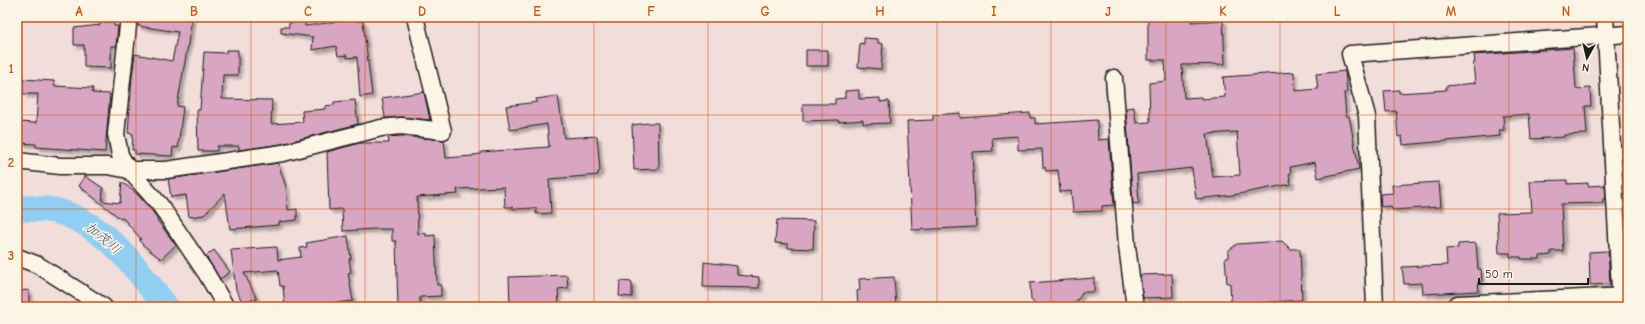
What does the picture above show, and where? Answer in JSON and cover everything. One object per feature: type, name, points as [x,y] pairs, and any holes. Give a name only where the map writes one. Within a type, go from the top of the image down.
[{"type":"highway","points":[[1458,307],[1623,302]]},
{"type":"street","points":[[129,17],[116,134],[120,155],[129,170],[160,206],[206,273],[226,307]]},
{"type":"street","points":[[17,161],[60,166],[108,166],[129,170],[166,170],[276,154],[381,128],[401,126],[443,131],[415,17]]},
{"type":"street","points":[[1605,17],[1623,302]]},
{"type":"street","points":[[1375,307],[1367,116],[1350,54],[1606,37],[1628,34]]},
{"type":"street","points":[[1114,78],[1128,246],[1135,307]]},
{"type":"street","points":[[17,257],[38,265],[104,307]]},
{"type":"building","points":[[138,17],[192,18],[177,106],[183,107],[178,148],[173,147],[172,156],[135,154],[135,150],[132,150],[133,134],[128,133],[135,54],[172,61],[178,32],[138,26]]},
{"type":"building","points":[[1148,17],[1191,17],[1191,22],[1223,20],[1225,64],[1182,65],[1184,98],[1201,97],[1202,99],[1225,97],[1223,77],[1294,72],[1295,91],[1318,89],[1316,74],[1345,71],[1347,93],[1344,93],[1346,116],[1349,116],[1359,169],[1318,178],[1315,162],[1290,167],[1291,173],[1289,174],[1291,184],[1233,195],[1196,199],[1192,168],[1137,174],[1139,203],[1133,204],[1126,108],[1134,107],[1136,123],[1150,122],[1149,83],[1166,81],[1165,60],[1148,60]],"holes":[[[1237,132],[1240,175],[1213,177],[1207,134]]]},
{"type":"building","points":[[356,19],[356,21],[363,21],[372,95],[360,97],[357,57],[347,58],[347,55],[338,56],[336,46],[312,50],[313,37],[281,33],[281,27],[289,27],[289,23],[305,21],[305,26]]},
{"type":"building","points":[[100,22],[114,22],[114,26],[118,26],[116,46],[111,46],[111,68],[84,67],[84,45],[74,45],[74,28],[100,25]]},
{"type":"building","points":[[864,38],[878,39],[878,43],[883,44],[881,69],[858,67],[860,43],[864,44]]},
{"type":"building","points":[[1573,48],[1576,89],[1590,88],[1591,106],[1585,106],[1587,134],[1531,139],[1529,114],[1503,116],[1504,130],[1499,130],[1500,136],[1403,145],[1402,136],[1398,137],[1396,111],[1386,112],[1384,91],[1399,90],[1399,93],[1446,90],[1446,86],[1475,83],[1473,63],[1475,63],[1474,55]]},
{"type":"building","points":[[226,50],[238,50],[238,75],[223,75],[222,99],[272,100],[271,124],[303,122],[302,111],[325,109],[325,106],[334,105],[334,102],[355,100],[358,124],[281,144],[239,150],[239,146],[217,146],[217,151],[198,151],[197,110],[200,110],[204,52],[226,53]]},
{"type":"building","points":[[806,50],[828,50],[828,66],[806,66]]},
{"type":"building","points":[[23,79],[54,81],[54,86],[93,88],[92,93],[110,94],[105,152],[36,147],[36,144],[17,143],[17,122],[36,123],[38,94],[23,94]]},
{"type":"building","points":[[859,90],[859,99],[880,98],[880,102],[889,101],[890,123],[863,124],[863,120],[838,122],[838,120],[803,121],[803,104],[835,104],[835,99],[845,98],[845,91]]},
{"type":"building","points":[[424,92],[430,120],[402,117],[385,118],[382,98]]},
{"type":"building","points":[[558,96],[564,138],[597,136],[600,171],[598,172],[598,175],[549,179],[551,213],[536,214],[536,208],[513,209],[513,207],[505,207],[504,187],[457,189],[458,194],[417,197],[418,234],[426,233],[426,236],[435,235],[437,285],[441,285],[441,296],[420,297],[420,307],[398,307],[396,241],[392,241],[392,229],[343,231],[342,209],[329,210],[327,152],[360,143],[389,143],[388,137],[401,136],[444,140],[446,158],[473,156],[481,154],[481,152],[549,147],[547,124],[510,130],[506,106],[537,102],[536,99]]},
{"type":"building","points":[[960,113],[960,118],[1030,113],[1030,118],[1035,118],[1035,124],[1097,120],[1098,140],[1109,139],[1114,205],[1102,206],[1102,211],[1073,212],[1071,191],[1060,192],[1058,170],[1046,171],[1045,167],[1043,168],[1042,149],[1018,150],[1018,136],[992,138],[993,151],[972,152],[976,227],[912,230],[907,121],[933,120],[933,115]]},
{"type":"building","points":[[658,123],[659,169],[634,170],[632,125]]},
{"type":"building","points":[[278,163],[286,187],[288,210],[297,209],[297,220],[279,222],[279,225],[230,229],[225,193],[204,215],[189,217],[186,195],[171,197],[168,179]]},
{"type":"building","points":[[85,176],[103,188],[102,201],[120,203],[122,182],[137,194],[152,211],[176,245],[161,259],[143,245],[139,240],[141,239],[123,218],[121,219],[79,186]]},
{"type":"building","points":[[1567,180],[1567,184],[1588,183],[1588,186],[1605,185],[1606,199],[1603,199],[1603,203],[1561,204],[1563,251],[1551,251],[1551,255],[1540,256],[1540,259],[1521,259],[1521,257],[1510,257],[1510,253],[1499,253],[1497,213],[1532,212],[1530,181]]},
{"type":"building","points":[[1439,182],[1441,207],[1392,210],[1391,206],[1381,207],[1380,194],[1393,193],[1392,185]]},
{"type":"building","points":[[777,220],[814,221],[813,249],[788,248],[788,244],[775,243]]},
{"type":"building","points":[[348,236],[351,272],[348,273],[353,301],[299,307],[285,307],[283,286],[280,286],[278,270],[244,273],[257,299],[242,301],[236,290],[231,250],[277,247],[278,260],[301,257],[300,248],[307,247],[306,243]]},
{"type":"building","points":[[1282,241],[1290,249],[1300,249],[1302,300],[1231,305],[1230,283],[1227,283],[1225,258],[1228,258],[1228,251],[1237,244]]},
{"type":"building","points":[[1476,243],[1478,269],[1481,269],[1482,282],[1478,282],[1479,291],[1423,294],[1422,283],[1404,284],[1402,267],[1447,265],[1446,249],[1458,248],[1458,244]]},
{"type":"building","points":[[214,250],[230,272],[220,279],[206,256]]},
{"type":"building","points":[[1608,251],[1610,284],[1590,285],[1589,252]]},
{"type":"building","points":[[704,262],[737,266],[737,275],[759,277],[759,288],[703,287]]},
{"type":"building","points":[[1172,274],[1173,297],[1143,298],[1140,275]]},
{"type":"building","points":[[567,275],[568,288],[558,289],[559,307],[510,307],[509,277]]},
{"type":"building","points":[[894,277],[896,307],[858,307],[857,291],[860,290],[859,279]]},
{"type":"building","points":[[1094,278],[1094,292],[1082,292],[1080,297],[1070,307],[1038,307],[1031,300],[1030,283]]},
{"type":"building","points":[[620,281],[632,282],[632,297],[619,296]]},
{"type":"building","points":[[29,290],[29,307],[17,307],[17,291]]},
{"type":"waterway","name":"加茂川","points":[[17,208],[44,209],[60,212],[93,228],[120,250],[166,307]]}]
